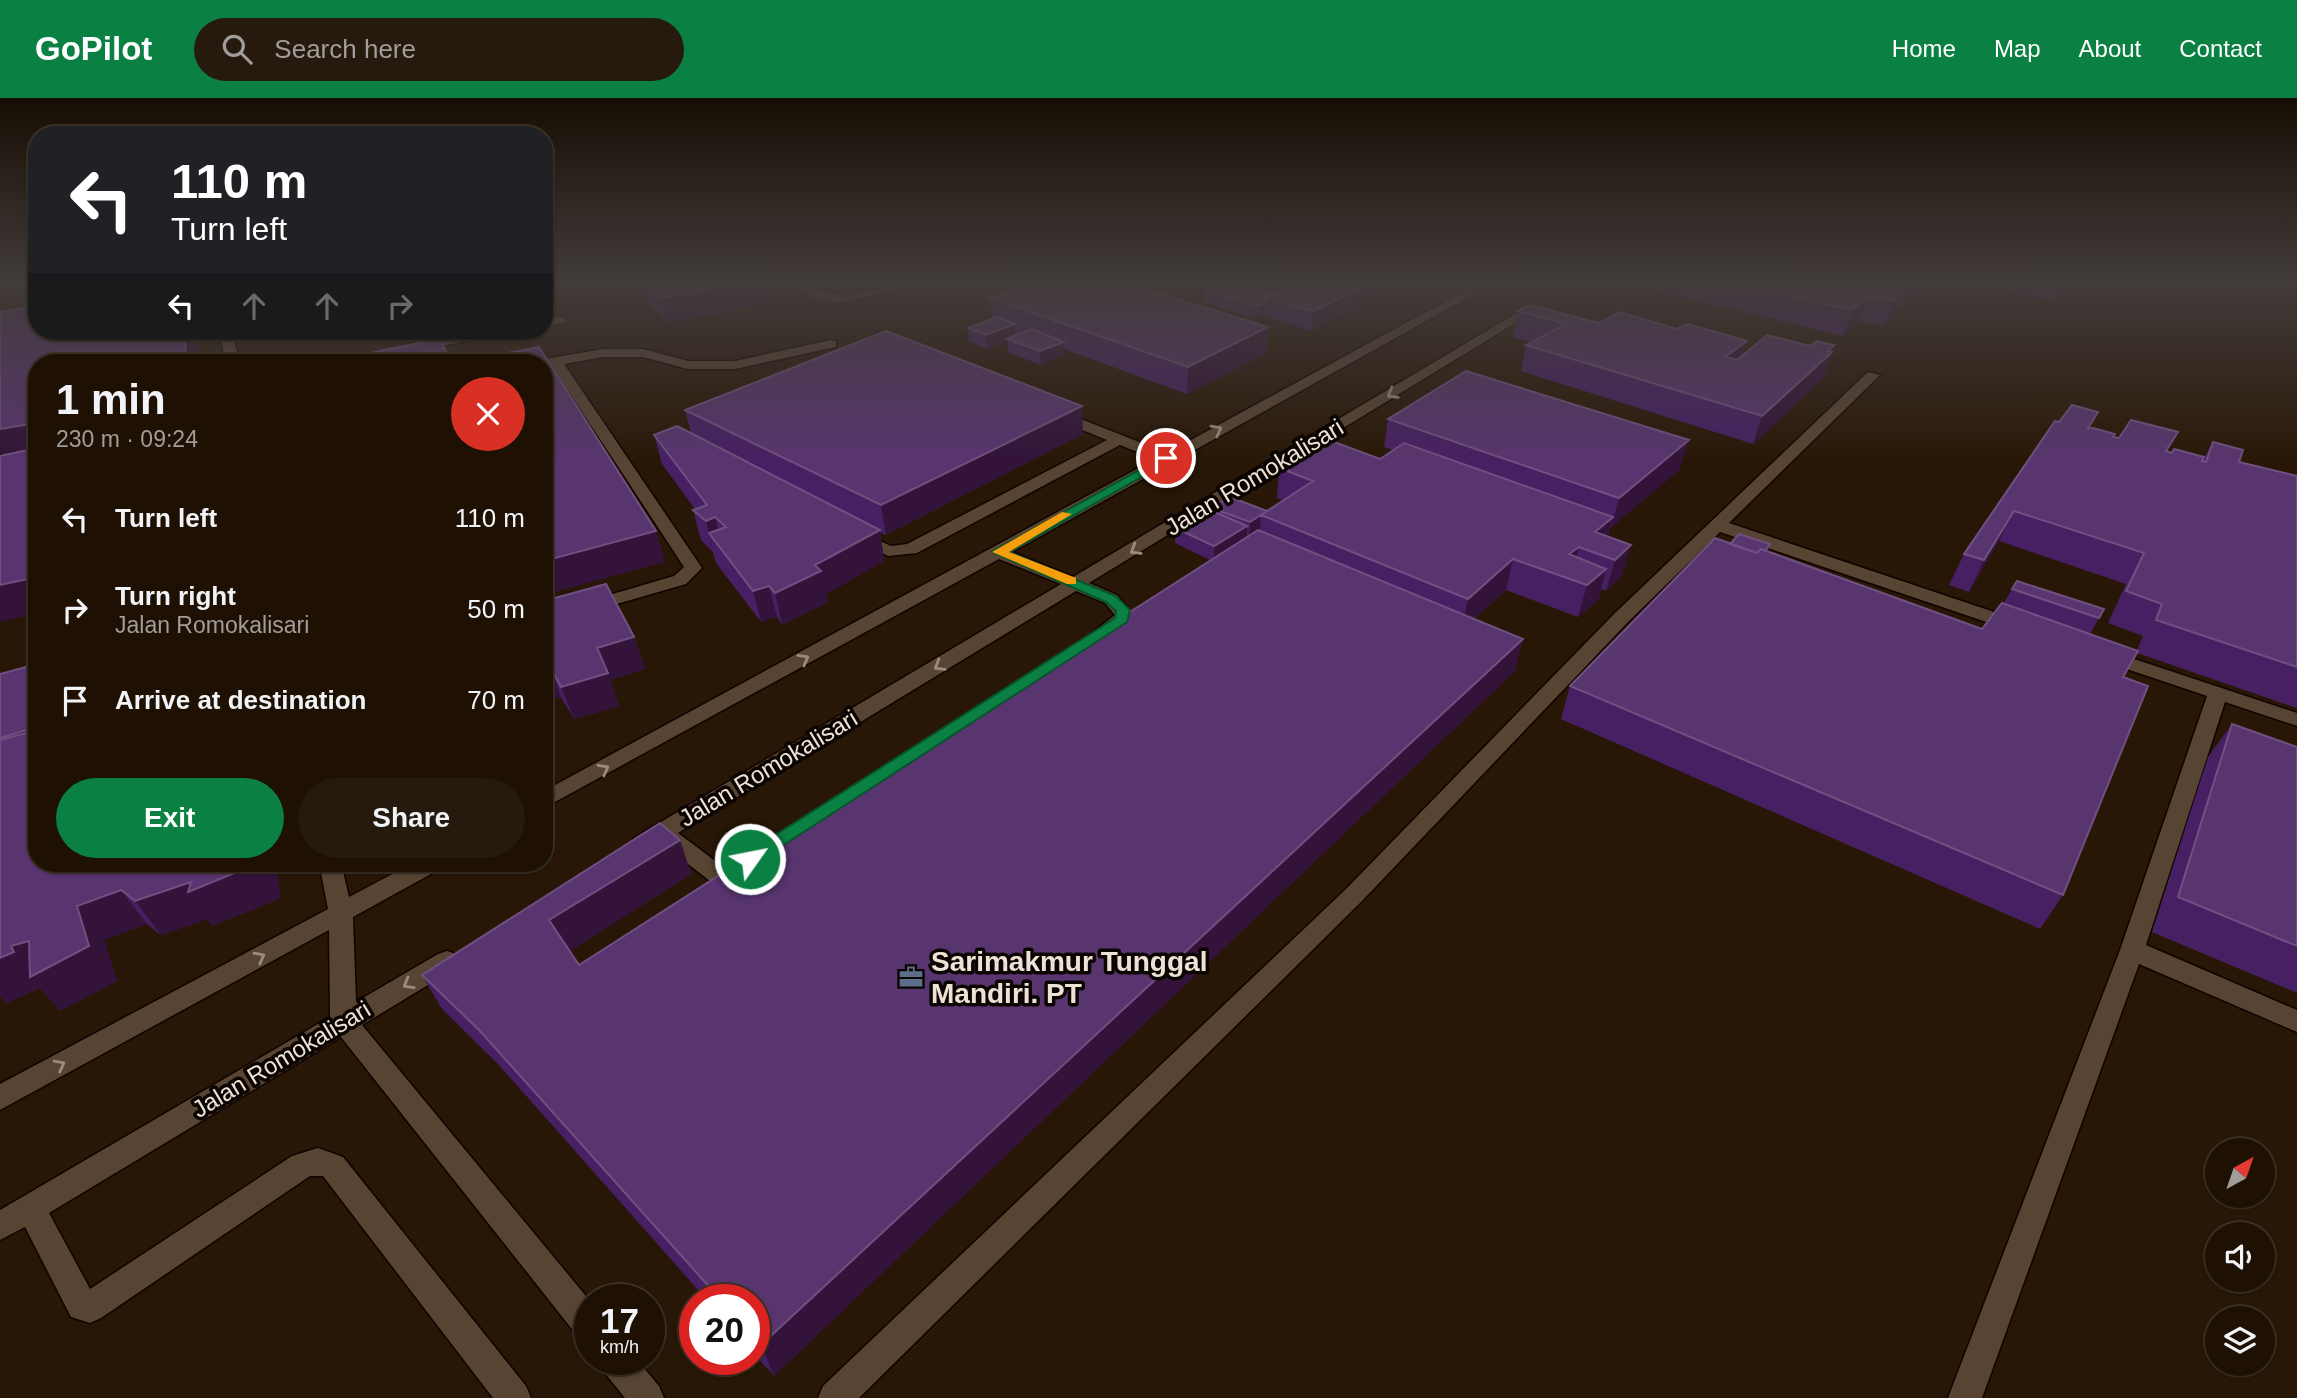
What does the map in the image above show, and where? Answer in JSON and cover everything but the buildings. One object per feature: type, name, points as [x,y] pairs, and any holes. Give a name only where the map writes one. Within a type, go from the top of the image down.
[{"type":"lane","points":[[388,354],[429,344]]},
{"type":"lane","points":[[553,361],[603,353],[643,353],[688,365],[735,365],[831,344]]},
{"type":"lane","points":[[553,796],[1377,344]]},
{"type":"lane","name":"Jalan Romokalisari","points":[[626,853],[1079,584],[1474,344]]},
{"type":"lane","points":[[553,366],[693,568],[680,580],[553,617]]},
{"type":"lane","points":[[835,1398],[1354,895],[1622,617],[1873,375]]},
{"type":"lane","points":[[1046,411],[1166,458]]},
{"type":"lane","points":[[839,526],[888,551],[911,549],[1119,440]]},
{"type":"lane","points":[[1717,525],[2034,632]]},
{"type":"lane","points":[[998,552],[1079,584],[1111,599],[1123,610],[1122,620],[1087,642]]},
{"type":"lane","points":[[2086,649],[2297,720]]},
{"type":"lane","points":[[1965,1398],[2132,950],[2218,693]]},
{"type":"lane","points":[[662,832],[718,876],[727,874],[762,852]]},
{"type":"lane","points":[[332,872],[341,913],[343,1021],[574,1307]]},
{"type":"lane","points":[[0,1098],[416,872]]},
{"type":"lane","name":"Jalan Romokalisari","points":[[0,1226],[471,947]]},
{"type":"lane","points":[[2132,950],[2297,1021]]},
{"type":"lane","points":[[31,1208],[82,1306],[90,1307],[302,1165],[318,1161],[333,1166],[514,1398]]},
{"type":"lane","points":[[628,1375],[647,1398]]},
{"type":"slow traffic","points":[[1066,514],[998,552],[1072,581]]},
{"type":"place","name":"Sarimakmur Tunggal Mandiri. PT","points":[[911,977]]},
{"type":"route","points":[[750,859],[1122,620],[1123,610],[1111,599],[998,552],[1166,458]]}]
